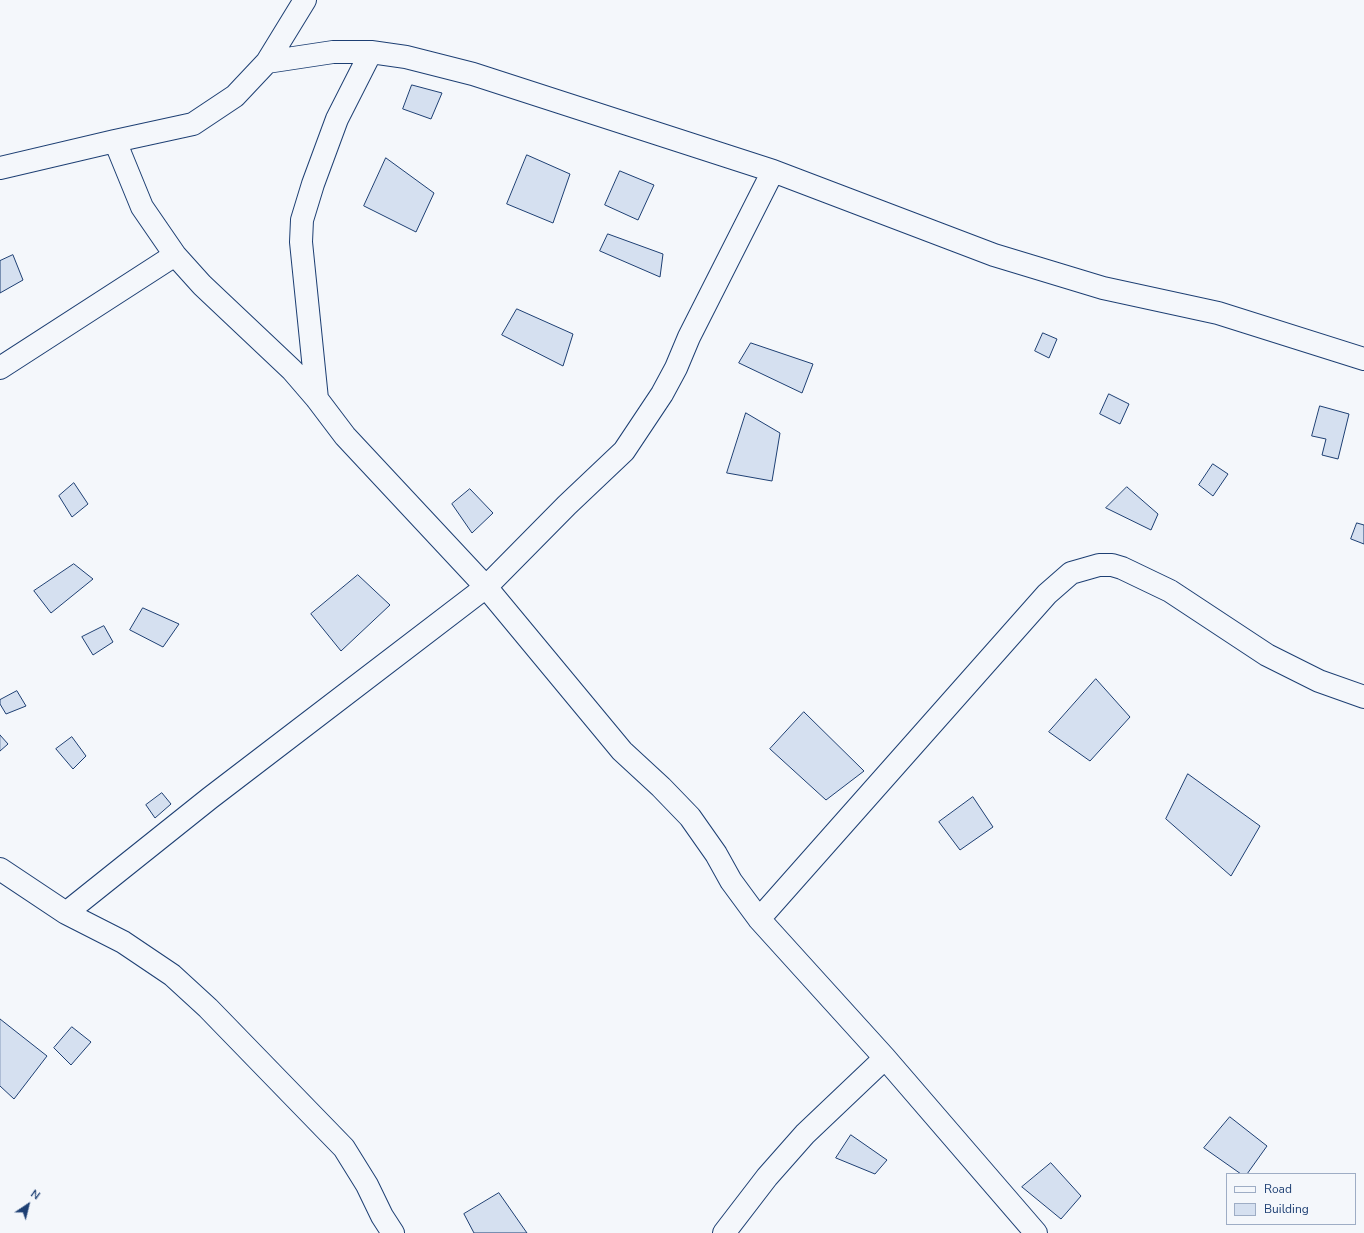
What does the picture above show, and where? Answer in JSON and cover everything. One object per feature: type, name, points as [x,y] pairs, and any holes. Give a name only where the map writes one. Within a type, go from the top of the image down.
[{"type":"street","points":[[0,168],[193,124],[234,96],[267,62],[305,0]]},
{"type":"street","points":[[267,62],[333,52],[370,52],[406,57],[473,74],[772,171],[994,255],[1102,288],[1218,313],[1364,359]]},
{"type":"street","points":[[317,399],[301,242],[302,220],[313,184],[337,119],[370,52]]},
{"type":"street","points":[[115,141],[142,207],[175,255],[202,285],[292,370],[317,399],[345,436],[486,587],[622,751],[661,787],[690,817],[716,854],[731,881],[759,919],[885,1058],[1036,1233]]},
{"type":"street","points":[[66,912],[210,798],[486,587],[567,504],[624,450],[662,394],[676,368],[689,337],[772,171]]},
{"type":"street","points":[[0,368],[175,255]]},
{"type":"street","points":[[759,919],[1047,594],[1071,572],[1099,565],[1112,565],[1122,568],[1170,591],[1267,655],[1319,681],[1364,697]]},
{"type":"street","points":[[0,869],[66,912],[123,942],[135,950],[172,975],[208,1008],[344,1148],[364,1180],[392,1233]]},
{"type":"street","points":[[724,1233],[767,1177],[805,1134],[885,1058]]},
{"type":"building","points":[[412,85],[442,93],[431,119],[403,109]]},
{"type":"building","points":[[527,155],[570,174],[553,223],[507,204]]},
{"type":"building","points":[[386,158],[434,193],[416,232],[364,206]]},
{"type":"building","points":[[620,171],[654,185],[638,220],[605,205]]},
{"type":"building","points":[[608,234],[663,254],[660,277],[600,251]]},
{"type":"building","points":[[13,255],[23,280],[0,293],[0,261]]},
{"type":"building","points":[[517,309],[573,334],[563,366],[502,335]]},
{"type":"building","points":[[1043,333],[1057,339],[1049,358],[1035,351]]},
{"type":"building","points":[[751,343],[813,364],[802,393],[739,363]]},
{"type":"building","points":[[1109,394],[1129,404],[1120,424],[1100,414]]},
{"type":"building","points":[[1320,406],[1349,414],[1338,459],[1322,455],[1326,439],[1312,436]]},
{"type":"building","points":[[746,413],[780,433],[772,481],[727,473]]},
{"type":"building","points":[[1213,464],[1228,474],[1213,496],[1199,485]]},
{"type":"building","points":[[74,483],[88,504],[72,517],[59,496]]},
{"type":"building","points":[[1127,487],[1158,514],[1151,530],[1106,508]]},
{"type":"building","points":[[470,489],[493,513],[472,533],[452,504]]},
{"type":"building","points":[[1357,523],[1364,525],[1364,544],[1351,539]]},
{"type":"building","points":[[74,564],[93,579],[51,613],[34,591]]},
{"type":"building","points":[[358,575],[390,605],[341,651],[311,614]]},
{"type":"building","points":[[143,608],[179,624],[163,647],[130,630]]},
{"type":"building","points":[[104,626],[113,642],[93,655],[82,637]]},
{"type":"building","points":[[1096,679],[1130,717],[1090,761],[1049,732]]},
{"type":"building","points":[[17,691],[26,706],[6,714],[0,704],[0,700]]},
{"type":"building","points":[[804,712],[864,771],[826,800],[770,749]]},
{"type":"building","points":[[0,735],[8,744],[0,751]]},
{"type":"building","points":[[72,737],[86,756],[73,769],[56,749]]},
{"type":"building","points":[[1188,774],[1260,826],[1231,876],[1166,819]]},
{"type":"building","points":[[162,793],[171,804],[155,818],[146,805]]},
{"type":"building","points":[[973,797],[993,827],[960,850],[939,822]]},
{"type":"building","points":[[0,1019],[47,1056],[14,1099],[0,1086]]},
{"type":"building","points":[[72,1027],[91,1042],[71,1065],[54,1048]]},
{"type":"building","points":[[1230,1117],[1267,1146],[1248,1173],[1240,1173],[1204,1148]]},
{"type":"building","points":[[851,1135],[887,1160],[875,1174],[836,1158]]},
{"type":"building","points":[[1051,1163],[1081,1196],[1061,1219],[1022,1187]]},
{"type":"building","points":[[499,1193],[527,1233],[474,1233],[464,1214]]}]
